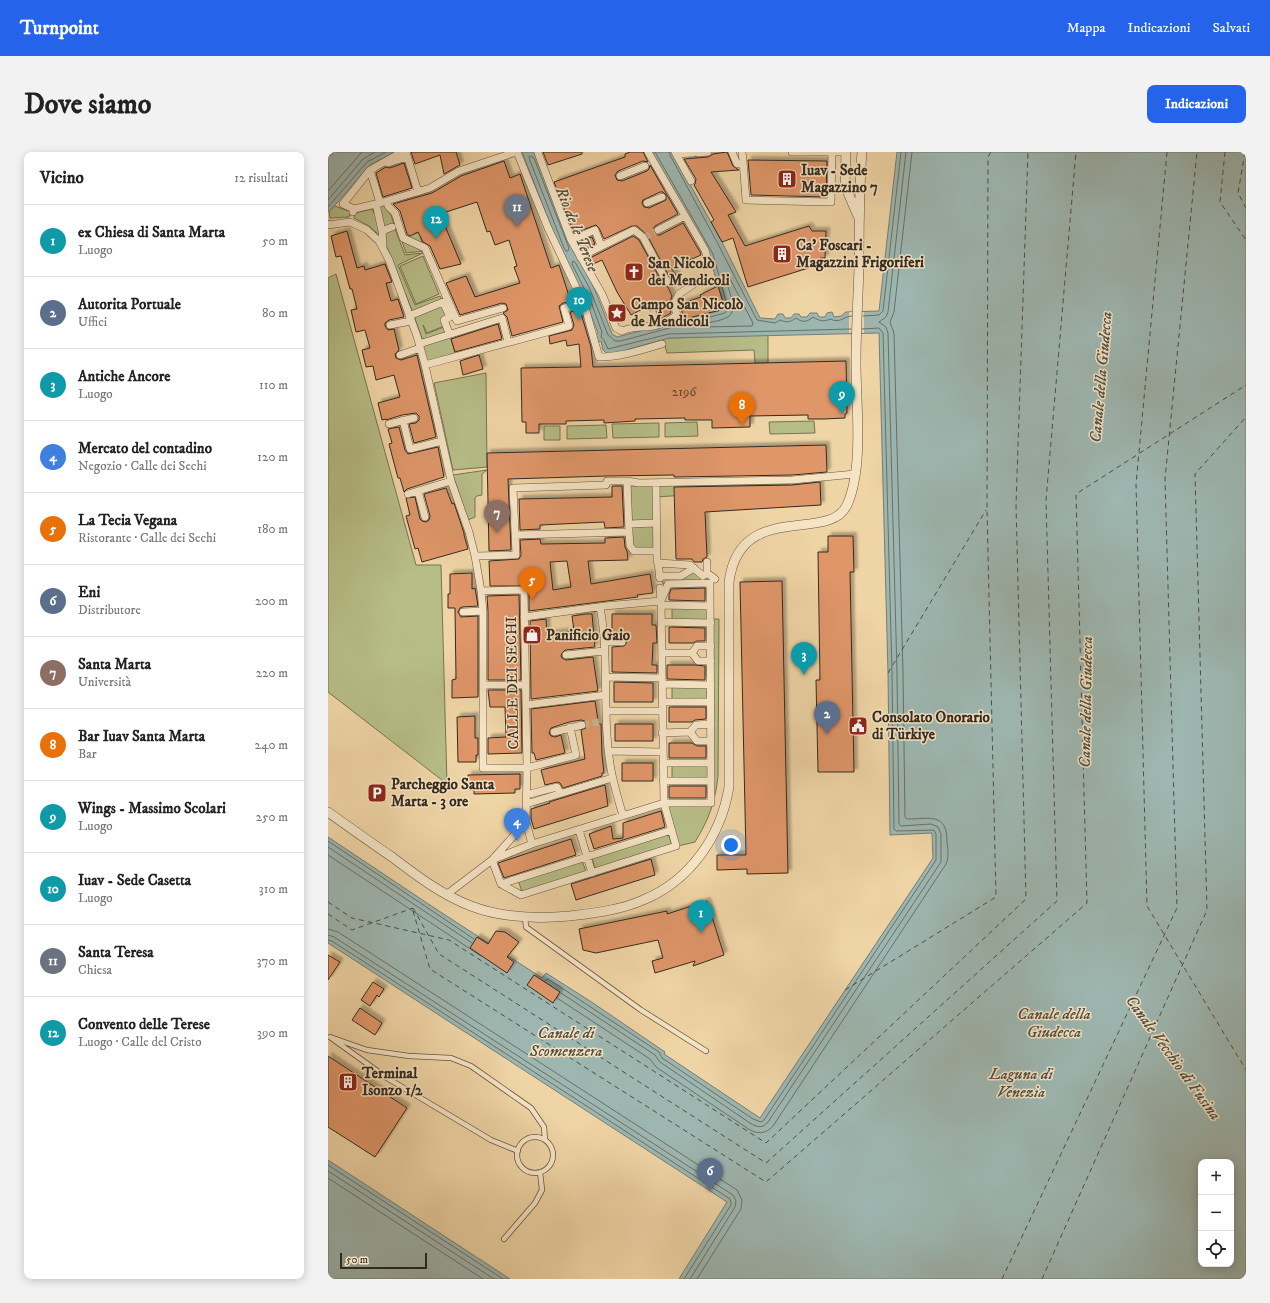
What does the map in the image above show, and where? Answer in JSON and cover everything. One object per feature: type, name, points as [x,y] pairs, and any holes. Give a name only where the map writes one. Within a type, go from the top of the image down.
[{"type":"street","points":[[328,224],[378,203],[430,188],[459,171],[517,152],[548,228],[569,274],[599,357],[612,357],[629,354],[662,344]]},
{"type":"street","points":[[648,152],[650,164],[685,216],[705,250],[708,261]]},
{"type":"street","points":[[691,181],[676,153],[708,152]]},
{"type":"street","points":[[732,152],[737,164],[743,159]]},
{"type":"street","points":[[792,152],[840,152]]},
{"type":"street","points":[[846,152],[845,186],[859,219]]},
{"type":"street","points":[[328,812],[446,895],[484,910],[509,916],[551,917],[581,915],[635,904],[668,887],[690,867],[701,854],[711,840],[721,820],[729,787],[730,582],[736,558],[746,545],[758,535],[774,529],[820,522],[835,518],[847,505],[850,498],[855,474],[857,448],[856,362],[858,340],[859,219],[862,152]]},
{"type":"street","points":[[538,153],[570,240],[602,294],[616,328],[622,330],[653,326],[677,315],[674,304],[679,294],[704,277]]},
{"type":"street","points":[[743,159],[746,200],[831,202],[832,153]]},
{"type":"street","points":[[418,192],[405,154],[370,170],[343,204],[352,215],[379,241],[383,248],[420,346],[452,479],[466,518],[475,556],[483,611],[483,768],[527,768],[576,755],[570,727]]},
{"type":"street","points":[[620,176],[650,164]]},
{"type":"street","points":[[370,170],[378,203],[383,248]]},
{"type":"street","points":[[647,203],[662,197]]},
{"type":"street","points":[[388,206],[395,212],[396,226],[403,238],[425,248],[448,309],[450,317],[444,320],[449,333]]},
{"type":"street","points":[[658,230],[685,216]]},
{"type":"street","points":[[382,230],[396,226]]},
{"type":"street","points":[[570,240],[595,230],[601,246]]},
{"type":"street","points":[[580,257],[634,230],[644,238],[667,282]]},
{"type":"street","points":[[390,325],[410,318],[443,302],[457,322],[482,318],[502,318],[508,342]]},
{"type":"street","points":[[425,365],[569,326],[564,308],[580,305]]},
{"type":"street","points":[[400,355],[503,308]]},
{"type":"street","points":[[389,424],[414,418]]},
{"type":"street","points":[[403,420],[410,449],[442,441]]},
{"type":"street","points":[[475,556],[516,555],[513,488],[606,485],[607,481],[656,483],[792,480],[855,474]]},
{"type":"street","points":[[408,494],[452,479]]},
{"type":"street","points":[[627,481],[630,546],[634,551],[657,551]]},
{"type":"street","points":[[656,483],[657,551],[660,577],[681,576],[694,568]]},
{"type":"street","points":[[418,491],[425,517]]},
{"type":"street","points":[[629,524],[656,523]]},
{"type":"street","points":[[515,536],[629,532]]},
{"type":"street","points":[[707,562],[707,573]]},
{"type":"street","points":[[658,563],[690,565],[703,576],[707,573]]},
{"type":"street","points":[[707,573],[715,579]]},
{"type":"street","points":[[492,860],[532,844],[664,803],[711,803],[710,583],[668,584],[661,603]]},
{"type":"street","points":[[492,860],[501,884],[521,895],[676,846],[664,803],[662,752],[662,622],[660,588]]},
{"type":"street","name":"CALLE DEI SECHI","points":[[481,591],[524,590],[527,768],[526,822],[532,844]]},
{"type":"street","points":[[524,617],[600,607],[661,603],[710,606]]},
{"type":"street","points":[[600,607],[604,628],[606,695],[606,711],[603,722],[609,751],[612,778],[623,816]]},
{"type":"street","points":[[463,612],[483,611]]},
{"type":"street","points":[[662,622],[710,623]]},
{"type":"street","points":[[604,642],[622,642]]},
{"type":"street","points":[[692,653],[697,646],[710,646]]},
{"type":"street","points":[[566,655],[604,651]]},
{"type":"street","points":[[662,653],[692,653]]},
{"type":"street","points":[[692,653],[698,661],[711,661]]},
{"type":"street","points":[[605,677],[711,684]]},
{"type":"street","points":[[483,686],[525,685]]},
{"type":"street","points":[[526,705],[606,695]]},
{"type":"street","points":[[662,702],[711,702]]},
{"type":"street","points":[[606,711],[662,711]]},
{"type":"street","points":[[662,733],[690,732],[696,725],[711,724]]},
{"type":"street","points":[[554,732],[582,725]]},
{"type":"street","points":[[690,732],[697,741],[711,740]]},
{"type":"street","points":[[609,751],[662,752]]},
{"type":"street","points":[[663,763],[711,763]]},
{"type":"street","points":[[526,804],[612,778]]},
{"type":"street","points":[[663,781],[711,781]]},
{"type":"street","points":[[526,795],[558,787],[560,793]]},
{"type":"street","points":[[446,895],[492,860],[526,822]]},
{"type":"street","points":[[579,830],[592,873]]},
{"type":"street","points":[[501,884],[588,858],[672,830]]},
{"type":"street","points":[[517,879],[521,895]]},
{"type":"lane","points":[[524,917],[526,927],[641,1010],[706,1051]]},
{"type":"lane","points":[[329,1036],[367,1050],[409,1056],[451,1058],[471,1066],[532,1108],[544,1127],[545,1140]]},
{"type":"lane","points":[[329,1036],[393,1082],[491,1140],[518,1151]]},
{"type":"lane","points":[[528,1138],[540,1138],[545,1140],[552,1148],[553,1158],[548,1168],[540,1172],[531,1172],[522,1167],[517,1157],[523,1141],[528,1138]]},
{"type":"lane","points":[[504,1239],[535,1203],[542,1190],[540,1172]]},
{"type":"green space","points":[[383,205],[391,215],[394,224],[382,229],[378,206]]},
{"type":"green space","points":[[335,206],[351,212],[349,217],[330,218],[329,211]]},
{"type":"green space","points":[[375,207],[380,236],[369,226],[354,218],[355,213],[372,209],[374,213],[373,208]]},
{"type":"green space","points":[[396,224],[406,237],[419,232],[423,244],[425,243],[432,256],[455,323],[425,251],[406,253]]},
{"type":"green space","points":[[395,229],[405,255],[423,253],[398,265],[415,305],[440,296],[442,300],[413,313],[384,240],[383,233]]},
{"type":"green space","points":[[423,256],[439,294],[416,304],[400,266]]},
{"type":"green space","points":[[336,274],[416,565],[441,565],[447,784],[328,692],[328,278]]},
{"type":"green space","points":[[442,304],[446,316],[441,318],[444,326],[427,333],[423,325],[426,334],[444,327],[446,332],[423,341],[414,316]]},
{"type":"green space","points":[[450,335],[455,353],[427,362],[422,344]]},
{"type":"green space","points":[[768,335],[768,363],[755,363],[754,350],[667,353],[663,339],[669,338]]},
{"type":"green space","points":[[486,373],[487,467],[453,470],[434,383]]},
{"type":"green space","points":[[814,421],[815,433],[770,434],[769,422]]},
{"type":"green space","points":[[697,422],[698,436],[665,437],[665,423]]},
{"type":"green space","points":[[659,423],[659,437],[613,438],[612,424]]},
{"type":"green space","points":[[606,425],[607,438],[567,439],[567,426]]},
{"type":"green space","points":[[544,426],[560,426],[560,440],[544,440]]},
{"type":"green space","points":[[487,470],[482,474],[482,495],[475,498],[475,517],[468,520],[453,475]]},
{"type":"green space","points":[[788,480],[787,488],[656,497],[657,551],[634,551],[627,486]]},
{"type":"green space","points":[[694,571],[709,581],[715,582],[667,582],[663,584],[662,578]]},
{"type":"green space","points":[[672,607],[709,607],[709,621],[672,621]]},
{"type":"green space","points":[[712,619],[719,619],[717,786],[711,810],[695,842],[678,846],[666,809],[669,804],[711,804]]},
{"type":"green space","points":[[672,685],[709,685],[710,700],[672,700]]},
{"type":"green space","points":[[672,763],[710,763],[710,779],[672,779]]},
{"type":"green space","points":[[668,833],[672,845],[595,869],[592,857]]},
{"type":"green space","points":[[582,860],[586,872],[522,892],[518,880]]},
{"type":"water","points":[[334,152],[395,152],[370,165],[330,211],[328,211],[328,156]]},
{"type":"water","name":"Laguna di Venezia","points":[[522,152],[535,152],[597,295],[612,334],[617,337],[725,309],[709,255],[651,152],[672,152],[722,242],[760,318],[775,319],[778,314],[783,314],[785,318],[791,318],[794,314],[799,314],[801,317],[807,317],[810,313],[817,313],[819,317],[825,317],[827,313],[832,312],[834,317],[841,316],[846,312],[879,311],[897,152],[1246,152],[1246,1279],[679,1279],[727,1202],[328,943],[328,837],[542,978],[546,973],[593,1003],[665,1052],[664,1054],[760,1118],[933,858],[932,833],[890,835],[888,673],[879,333],[669,338],[611,354],[606,353],[603,350],[601,341],[598,342],[596,335],[598,333],[587,304],[560,249]]},
{"type":"water","points":[[328,1160],[510,1279],[328,1279]]},
{"type":"pier","points":[[849,312],[864,312],[864,333],[849,333]]},
{"type":"building","points":[[411,152],[456,152],[460,165],[444,174],[440,155],[415,164]]},
{"type":"building","points":[[543,152],[582,152],[582,154],[548,165]]},
{"type":"building","points":[[630,152],[643,152],[648,162],[643,161],[618,171],[615,175],[617,180],[622,181],[647,171],[650,165],[678,214],[655,226],[653,229],[654,233],[660,235],[683,223],[700,252],[701,255],[671,268],[677,277],[671,280],[647,235],[637,226],[632,226],[604,239],[596,225],[574,233],[554,182],[625,157],[625,154]],"holes":[[[663,192],[666,195],[666,200],[649,208],[644,207],[642,203],[643,200]]]},
{"type":"building","points":[[727,152],[733,166],[739,170],[711,172],[736,212],[728,215],[745,246],[809,226],[812,231],[826,231],[825,258],[820,258],[821,264],[748,287],[733,238],[722,242],[711,222],[714,220],[694,185],[696,179],[684,159],[708,157],[713,154]]},
{"type":"building","name":"Iuav - Sede Magazzino 7","points":[[748,160],[827,161],[826,197],[751,195]]},
{"type":"building","points":[[504,161],[510,178],[520,174],[551,268],[559,265],[571,302],[563,303],[559,306],[563,322],[512,336],[507,317],[503,313],[508,310],[506,304],[502,303],[460,315],[446,283],[466,276],[475,297],[520,283],[514,267],[517,266],[509,240],[495,245],[490,231],[487,232],[477,202],[440,214],[461,264],[440,269],[430,246],[423,242],[418,232],[410,236],[407,234],[400,211],[393,204],[432,193],[461,176]]},
{"type":"building","points":[[404,163],[412,188],[383,197],[376,173],[386,167],[390,168]]},
{"type":"building","points":[[347,231],[357,268],[364,266],[365,270],[385,264],[392,282],[386,283],[391,301],[398,299],[404,317],[389,320],[385,323],[385,326],[388,330],[394,329],[399,350],[395,354],[396,358],[401,360],[417,355],[436,437],[414,443],[409,424],[416,423],[419,420],[419,416],[416,413],[382,420],[378,403],[400,397],[394,375],[376,380],[373,366],[366,367],[362,350],[370,348],[365,330],[356,332],[351,310],[357,309],[352,289],[350,289],[341,256],[336,257],[331,236]]},
{"type":"building","name":"San Nicolò dei Mendicoli","points":[[633,236],[639,240],[663,284],[668,287],[672,296],[669,305],[671,313],[660,319],[655,309],[650,311],[648,306],[631,315],[617,292],[602,260],[591,265],[588,259]]},
{"type":"building","points":[[592,237],[595,244],[583,250],[578,242]]},
{"type":"building","points":[[718,286],[725,309],[684,319],[680,304],[701,297],[700,295]]},
{"type":"building","points":[[580,310],[591,347],[593,367],[846,361],[847,413],[845,414],[845,418],[824,419],[808,419],[808,415],[750,416],[750,427],[712,428],[712,420],[685,420],[685,418],[635,419],[635,421],[604,423],[604,420],[566,421],[566,424],[539,424],[539,433],[526,433],[526,422],[522,422],[521,368],[581,367],[579,344],[567,346],[566,340],[550,344],[549,336],[572,330],[574,325],[570,312]]},
{"type":"building","points":[[498,324],[502,339],[455,352],[451,339]]},
{"type":"building","points":[[479,355],[483,369],[463,375],[460,361]]},
{"type":"building","points":[[399,427],[405,450],[408,454],[438,447],[444,477],[407,489],[404,492],[400,478],[398,478],[389,444],[392,443],[388,429]]},
{"type":"building","points":[[826,445],[827,472],[792,475],[674,477],[674,475],[508,479],[511,550],[489,551],[487,453]]},
{"type":"building","points":[[820,482],[821,505],[705,512],[707,557],[703,559],[702,562],[694,562],[692,559],[676,559],[674,487],[792,485]]},
{"type":"building","points":[[612,486],[622,486],[624,527],[605,528],[604,522],[540,525],[540,529],[520,530],[519,499],[612,497]]},
{"type":"building","points":[[446,488],[452,504],[454,503],[468,549],[422,562],[418,548],[415,549],[406,516],[410,515],[406,498],[415,497],[420,519],[426,522],[429,520],[430,516],[424,494]]},
{"type":"building","points":[[828,536],[853,536],[854,572],[850,572],[854,772],[818,772],[816,680],[820,680],[818,552],[828,552]]},
{"type":"building","points":[[624,537],[628,560],[588,561],[591,584],[650,574],[653,593],[637,595],[638,597],[529,611],[529,590],[527,586],[490,586],[489,561],[519,559],[521,555],[520,540],[540,539],[541,544],[605,543],[605,538]],"holes":[[[567,561],[571,587],[553,590],[550,562]]]},
{"type":"building","points":[[472,573],[472,589],[475,588],[478,606],[462,607],[458,612],[461,617],[478,616],[478,697],[452,698],[452,680],[456,679],[455,608],[448,608],[450,574]]},
{"type":"building","points":[[782,581],[788,873],[747,874],[747,869],[717,870],[717,855],[746,855],[740,582]]},
{"type":"building","points":[[705,588],[705,601],[669,600],[671,589]]},
{"type":"building","points":[[519,595],[521,680],[488,680],[487,596]]},
{"type":"building","points":[[592,614],[595,647],[565,650],[561,656],[566,660],[593,657],[598,691],[531,699],[530,621],[546,619],[547,634],[574,631],[572,616]]},
{"type":"building","points":[[612,614],[652,614],[652,625],[656,625],[657,643],[653,643],[652,665],[657,665],[657,673],[612,672],[612,647],[624,646],[627,642],[624,638],[612,637]]},
{"type":"building","points":[[669,627],[705,628],[705,641],[697,641],[693,643],[669,643]]},
{"type":"building","points":[[667,665],[705,666],[705,680],[667,679]]},
{"type":"building","points":[[614,682],[653,683],[653,702],[614,702]]},
{"type":"building","points":[[488,690],[521,690],[522,753],[488,754],[488,738],[506,737],[505,707],[490,707]]},
{"type":"building","points":[[595,701],[599,724],[601,724],[604,773],[602,773],[602,776],[563,788],[558,782],[545,785],[541,770],[585,759],[581,730],[586,728],[587,724],[585,721],[581,720],[551,728],[549,733],[551,736],[555,737],[561,735],[565,753],[536,760],[534,753],[532,753],[531,709]]},
{"type":"building","points":[[669,707],[706,707],[706,719],[695,720],[692,722],[669,722]]},
{"type":"building","points":[[475,716],[475,738],[478,738],[478,755],[476,755],[476,762],[458,762],[457,717]]},
{"type":"building","points":[[615,724],[653,724],[653,741],[615,741]]},
{"type":"building","points":[[669,743],[692,743],[697,746],[706,746],[706,758],[669,758]]},
{"type":"building","points":[[622,763],[653,763],[653,781],[622,781]]},
{"type":"building","points":[[520,774],[520,789],[515,789],[515,793],[474,794],[474,790],[469,790],[468,775]]},
{"type":"building","points":[[605,785],[608,806],[534,829],[531,819],[531,809]]},
{"type":"building","points":[[669,786],[706,786],[706,798],[669,798]]},
{"type":"building","points":[[661,811],[665,827],[594,849],[589,834],[611,826],[613,839],[623,838],[623,823]]},
{"type":"building","points":[[571,839],[576,855],[504,878],[498,863]]},
{"type":"building","points":[[651,859],[655,875],[576,900],[571,884]]},
{"type":"building","points":[[707,901],[724,955],[693,966],[695,961],[655,973],[652,961],[663,958],[658,940],[596,953],[583,950],[579,929],[667,911],[667,914]]},
{"type":"building","points":[[496,931],[505,932],[519,942],[507,957],[514,962],[507,973],[470,948],[477,937],[488,944]]},
{"type":"building","points":[[328,955],[340,962],[328,980]]},
{"type":"building","points":[[534,975],[560,992],[553,1003],[527,985]]},
{"type":"building","points":[[373,982],[384,989],[379,997],[377,995],[370,1006],[361,1000]]},
{"type":"building","points":[[360,1008],[382,1023],[375,1035],[352,1020]]},
{"type":"building","name":"Terminal Isonzo 1/2","points":[[328,1056],[407,1108],[375,1157],[328,1127]]},
{"type":"ferry route","points":[[845,990],[996,897],[987,510],[988,157],[991,152]]},
{"type":"ferry route","points":[[328,902],[352,918],[449,940],[766,1143],[1026,899],[1016,505],[1028,152]]},
{"type":"ferry route","points":[[413,908],[439,954],[766,1163],[1057,901],[1046,500],[1076,152]]},
{"type":"ferry route","points":[[1167,152],[1136,484],[1147,906],[1246,1070]]},
{"type":"ferry route","points":[[1002,1279],[1177,908],[1165,479],[1197,152]]},
{"type":"ferry route","points":[[1225,152],[1220,202],[1246,240]]},
{"type":"ferry route","points":[[1245,152],[1238,193],[1246,208]]},
{"type":"ferry route","points":[[413,911],[430,969],[766,1182],[1087,903],[1076,494],[1246,385]]},
{"type":"ferry route","points":[[1042,1279],[1207,910],[1195,474],[1246,417]]},
{"type":"ferry route","points":[[888,673],[986,510]]},
{"type":"ferry route","points":[[328,914],[352,930],[413,908]]},
{"type":"tunnel","points":[[644,238],[658,230]]},
{"type":"tunnel","points":[[582,725],[599,722]]},
{"type":"place","name":"Iuav - Sede Magazzino 7","points":[[787,179]]},
{"type":"place","name":"Santa Teresa","points":[[517,227]]},
{"type":"place","name":"Convento delle Terese","points":[[436,239]]},
{"type":"place","name":"Ca' Foscari - Magazzini Frigoriferi","points":[[782,254]]},
{"type":"place","name":"San Nicolò dei Mendicoli","points":[[634,272]]},
{"type":"place","name":"Campo San Nicolò de Mendicoli","points":[[617,313]]},
{"type":"place","name":"Iuav - Sede Casetta","points":[[579,320]]},
{"type":"place","name":"Wings - Massimo Scolari","points":[[842,414]]},
{"type":"place","name":"Bar Iuav Santa Marta","points":[[742,425]]},
{"type":"place","name":"Santa Marta","points":[[497,533]]},
{"type":"place","name":"La Tecia Vegana","points":[[532,600]]},
{"type":"place","name":"Panificio Gaio","points":[[532,635]]},
{"type":"place","name":"Antiche Ancore","points":[[804,675]]},
{"type":"place","name":"Consolato Onorario di Türkiye","points":[[858,726]]},
{"type":"place","name":"Autorita Portuale","points":[[827,734]]},
{"type":"place","name":"Parcheggio Santa Marta - 3 ore","points":[[377,793]]},
{"type":"place","name":"Mercato del contadino","points":[[517,841]]},
{"type":"place","name":"ex Chiesa di Santa Marta","points":[[701,933]]},
{"type":"place","name":"Terminal Isonzo 1/2","points":[[348,1082]]},
{"type":"place","name":"Eni","points":[[710,1191]]},
{"type":"water label","name":"Rio de le Terese","points":[[578,229]]},
{"type":"water label","name":"Canale della Giudecca","points":[[1100,377]]},
{"type":"water label","name":"Canale della Giudecca","points":[[1085,702]]},
{"type":"water label","name":"Canale della Giudecca","points":[[1054,1022]]},
{"type":"water label","name":"Canale di Scomenzera","points":[[566,1041]]},
{"type":"water label","name":"Canale Vecchio di Fusina","points":[[1174,1057]]}]
